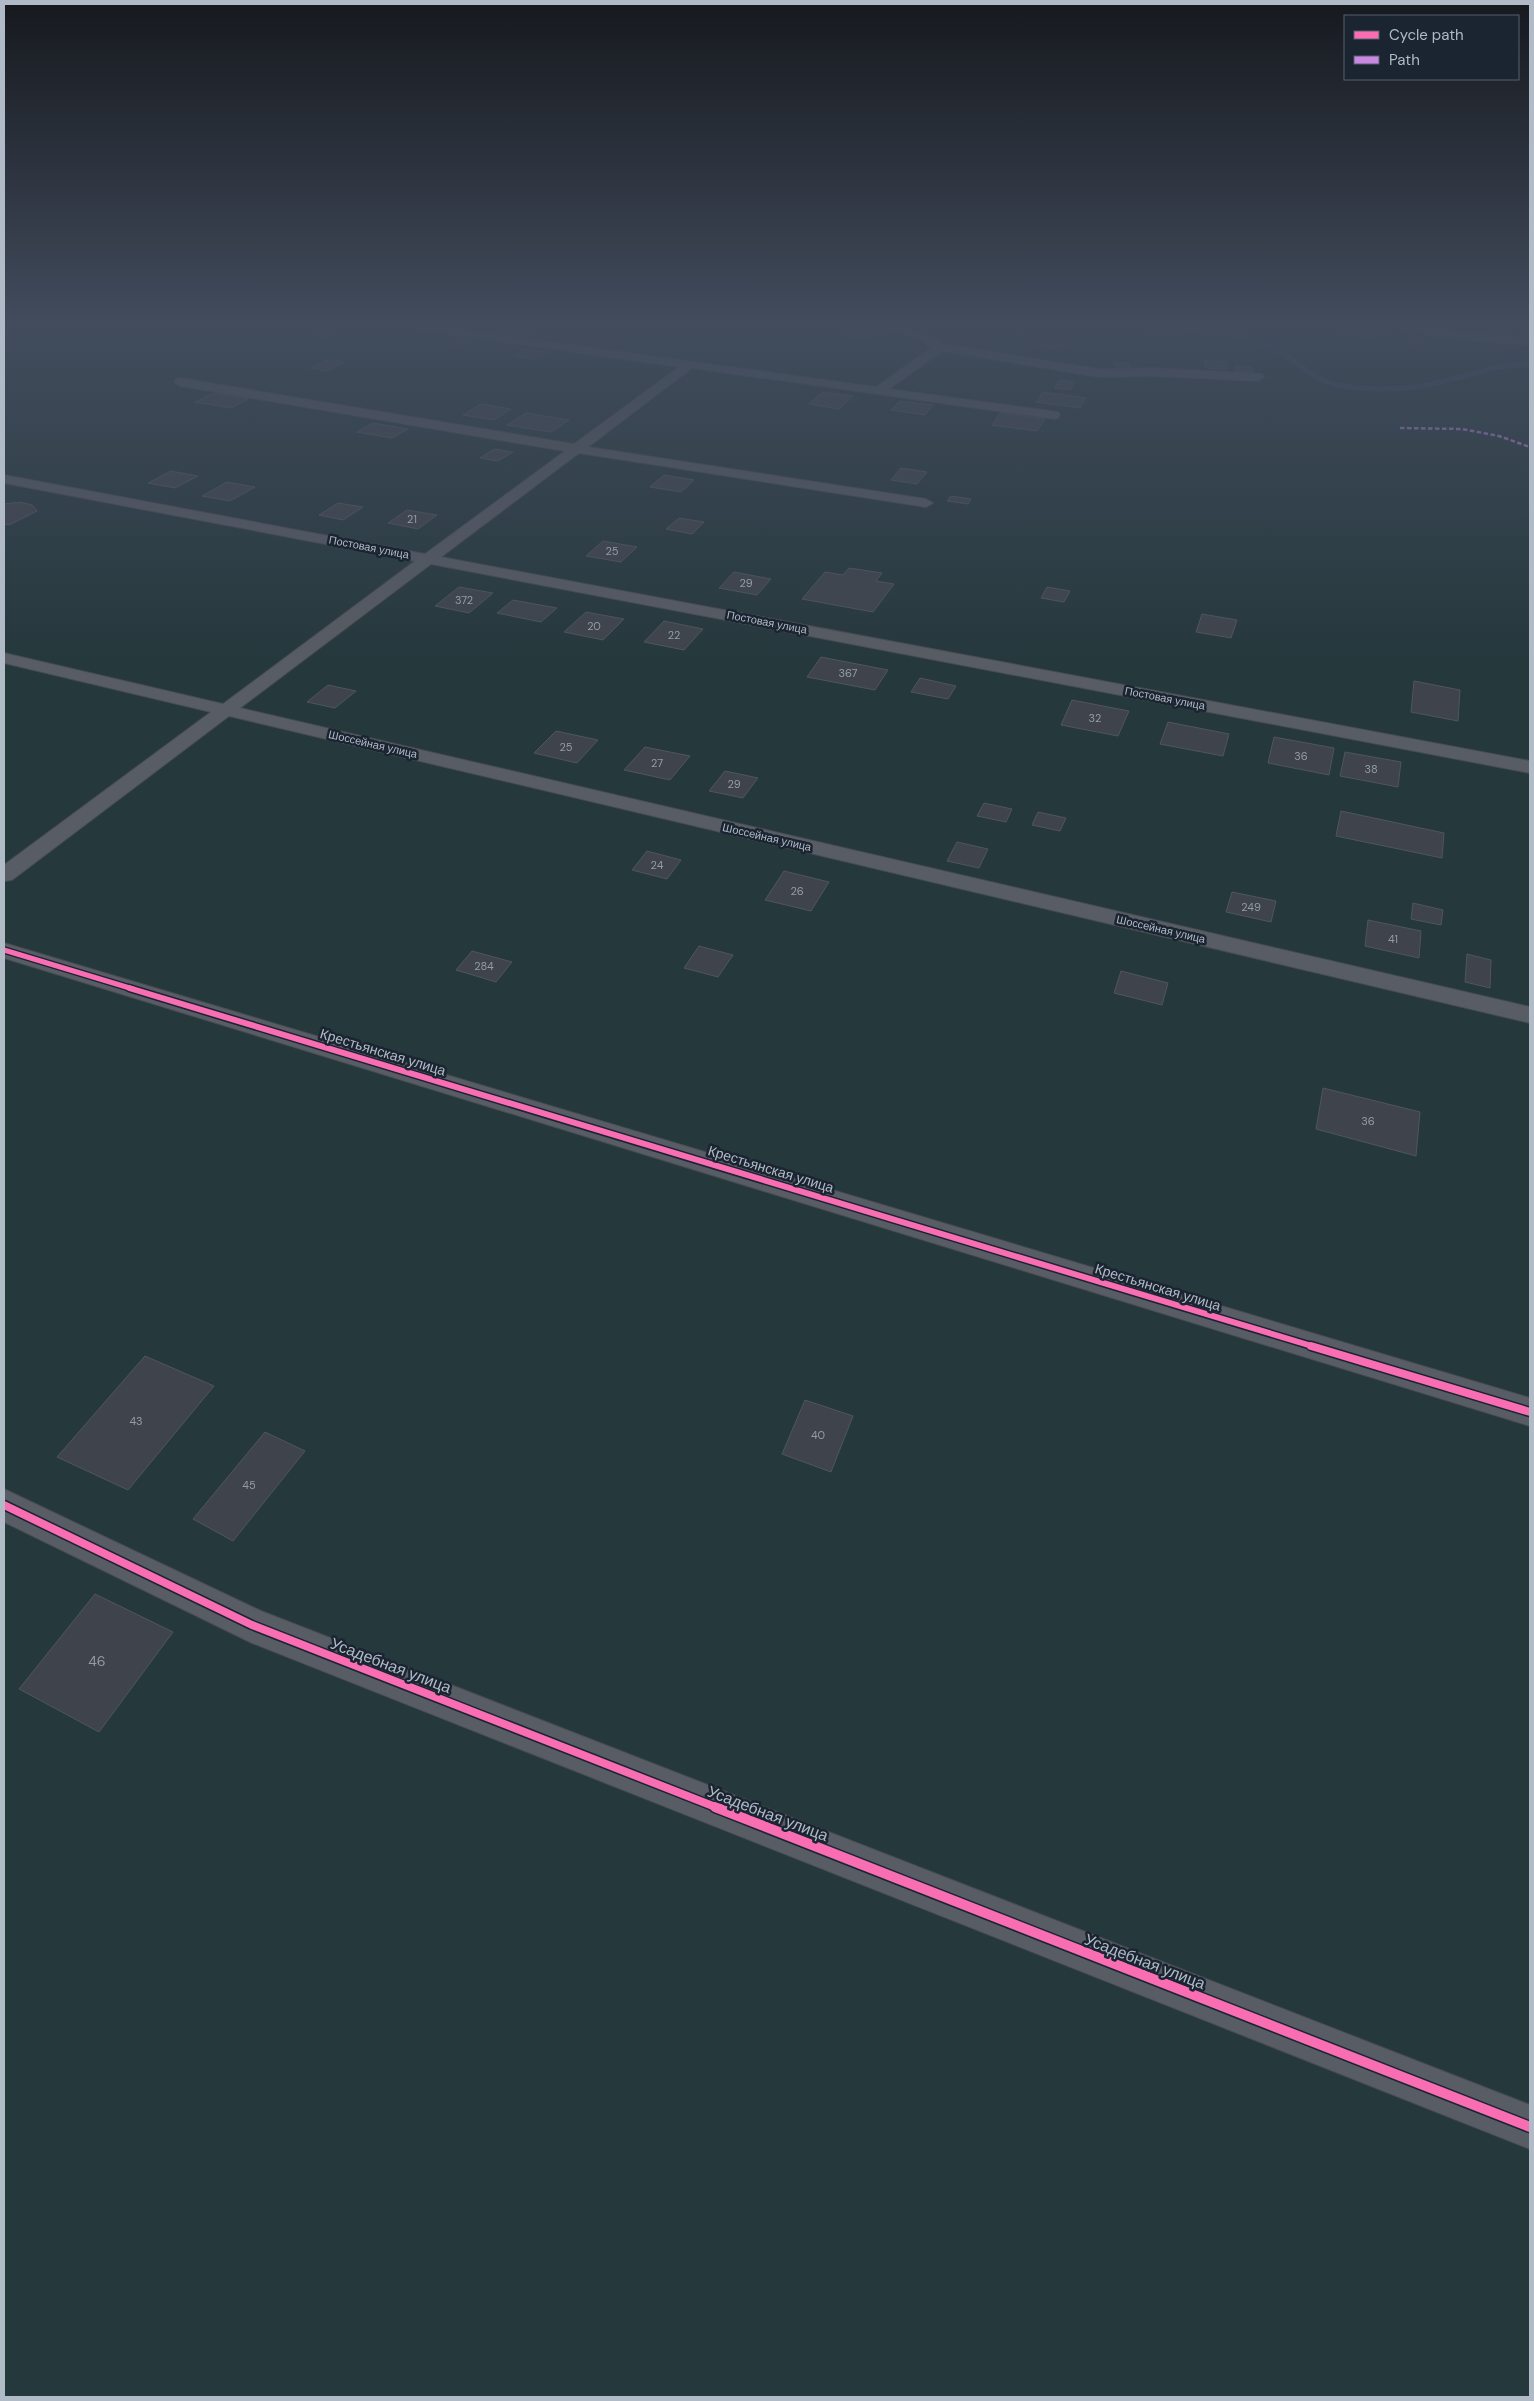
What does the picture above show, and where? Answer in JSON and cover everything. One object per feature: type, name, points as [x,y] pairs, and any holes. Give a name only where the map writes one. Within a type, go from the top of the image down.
[{"type":"street","points":[[518,439],[926,503]]},
{"type":"street","points":[[4,875],[590,439]]},
{"type":"street","name":"Постовая улица","points":[[4,479],[1530,767]]},
{"type":"street","name":"Шоссейная улица","points":[[4,658],[1530,1015]]},
{"type":"street","name":"Крестьянская улица","points":[[4,950],[1530,1412]]},
{"type":"street","name":"Усадебная улица","points":[[4,1505],[252,1625],[1530,2127]]},
{"type":"green space","points":[[4,439],[1530,439],[1530,2397],[4,2397]]},
{"type":"building","points":[[494,449],[513,452],[498,461],[480,458]]},
{"type":"building","points":[[901,468],[927,472],[917,484],[891,480]]},
{"type":"building","points":[[171,471],[198,476],[175,488],[148,483]]},
{"type":"building","points":[[664,475],[694,480],[681,492],[650,487]]},
{"type":"building","points":[[227,482],[255,487],[230,501],[202,496]]},
{"type":"building","points":[[951,496],[971,499],[968,504],[947,501]]},
{"type":"building","points":[[20,502],[32,505],[37,511],[9,525],[4,524],[4,504]]},
{"type":"building","points":[[338,503],[363,507],[343,520],[319,515]]},
{"type":"building","points":[[407,510],[437,515],[418,529],[388,523]]},
{"type":"building","points":[[679,518],[704,522],[692,534],[666,529]]},
{"type":"building","points":[[603,541],[637,547],[621,562],[586,556]]},
{"type":"building","points":[[849,568],[882,573],[876,581],[894,584],[873,612],[802,599],[825,572],[843,575]]},
{"type":"building","points":[[734,572],[771,579],[757,595],[719,588]]},
{"type":"building","points":[[459,587],[493,593],[469,613],[435,606]]},
{"type":"building","points":[[1047,587],[1070,591],[1064,602],[1041,598]]},
{"type":"building","points":[[513,600],[557,608],[541,622],[497,613]]},
{"type":"building","points":[[586,612],[624,619],[603,640],[564,632]]},
{"type":"building","points":[[1202,614],[1237,620],[1231,638],[1196,632]]},
{"type":"building","points":[[664,621],[703,629],[684,650],[644,642]]},
{"type":"building","points":[[821,657],[888,670],[875,690],[807,677]]},
{"type":"building","points":[[920,678],[956,686],[948,699],[911,692]]},
{"type":"building","points":[[1414,681],[1460,690],[1458,721],[1411,712]]},
{"type":"building","points":[[328,685],[356,691],[335,708],[307,702]]},
{"type":"building","points":[[1072,700],[1129,711],[1118,736],[1061,725]]},
{"type":"building","points":[[1168,722],[1229,734],[1223,756],[1160,744]]},
{"type":"building","points":[[556,731],[598,740],[577,763],[534,753]]},
{"type":"building","points":[[1274,737],[1334,748],[1329,775],[1268,763]]},
{"type":"building","points":[[645,747],[690,756],[670,780],[624,770]]},
{"type":"building","points":[[1345,752],[1401,762],[1398,787],[1340,776]]},
{"type":"building","points":[[725,771],[758,778],[743,798],[709,791]]},
{"type":"building","points":[[984,803],[1012,809],[1006,822],[977,816]]},
{"type":"building","points":[[1341,811],[1444,833],[1442,858],[1336,836]]},
{"type":"building","points":[[1038,812],[1066,818],[1060,831],[1032,825]]},
{"type":"building","points":[[957,842],[988,849],[979,868],[947,861]]},
{"type":"building","points":[[647,851],[681,860],[667,879],[632,870]]},
{"type":"building","points":[[784,871],[829,882],[811,911],[765,900]]},
{"type":"building","points":[[1232,892],[1276,901],[1271,922],[1226,912]]},
{"type":"building","points":[[1413,903],[1443,910],[1441,925],[1411,919]]},
{"type":"building","points":[[1368,920],[1421,931],[1419,958],[1365,946]]},
{"type":"building","points":[[699,946],[733,955],[718,977],[684,968]]},
{"type":"building","points":[[472,951],[512,962],[496,982],[456,970]]},
{"type":"building","points":[[1467,954],[1491,960],[1490,988],[1465,982]]},
{"type":"building","points":[[1121,971],[1168,983],[1162,1005],[1114,993]]},
{"type":"building","points":[[1323,1088],[1420,1112],[1416,1156],[1316,1129]]},
{"type":"building","points":[[145,1356],[214,1386],[128,1490],[57,1457]]},
{"type":"building","points":[[805,1400],[853,1416],[831,1472],[782,1454]]},
{"type":"building","points":[[265,1432],[305,1451],[233,1541],[193,1519]]},
{"type":"building","points":[[95,1594],[173,1632],[99,1732],[19,1689]]},
{"type":"marked path","points":[[1508,439],[1530,447]]},
{"type":"cycle path","points":[[4,950],[1530,1412]]},
{"type":"cycle path","points":[[4,1505],[252,1625],[1530,2127]]}]
